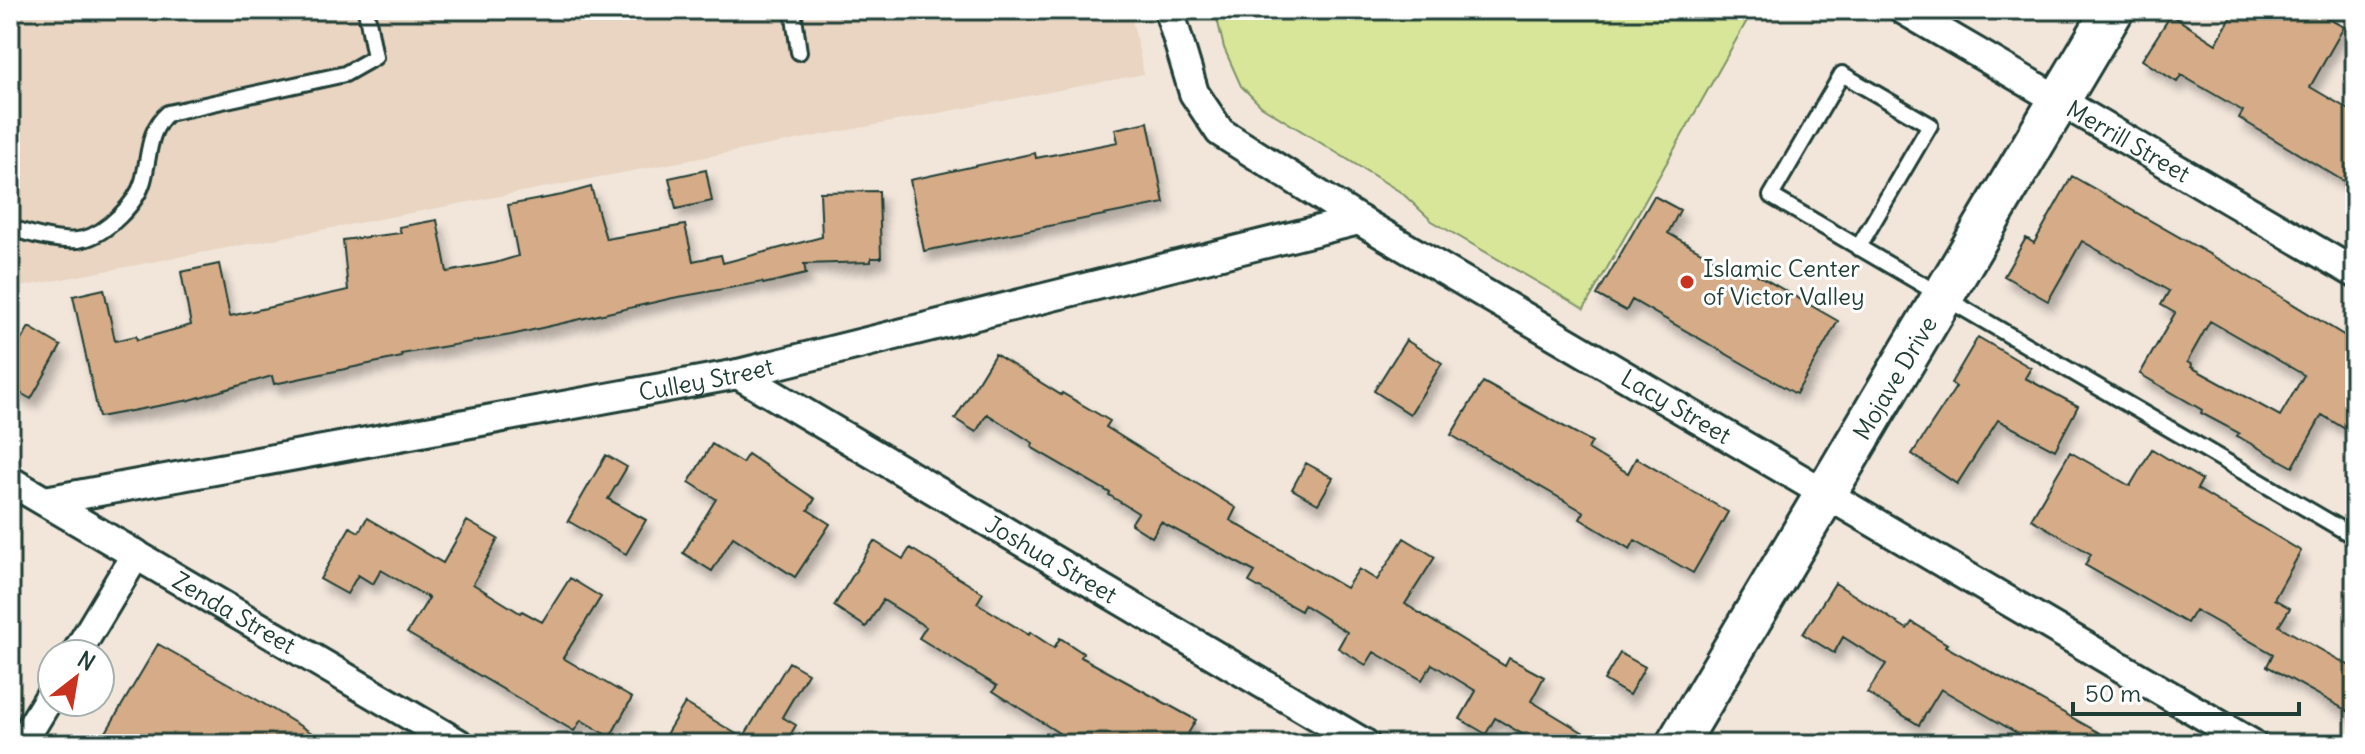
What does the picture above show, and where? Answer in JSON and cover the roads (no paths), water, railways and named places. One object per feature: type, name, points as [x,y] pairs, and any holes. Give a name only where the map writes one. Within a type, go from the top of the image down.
[{"type":"street","name":"Lacy Street","points":[[1169,10],[1194,93],[1220,132],[1359,220],[2252,744]]},
{"type":"street","name":"Merrill Street","points":[[1904,10],[2355,273]]},
{"type":"street","name":"Mojave Drive","points":[[1677,744],[2113,10]]},
{"type":"street","name":"Culley Street","points":[[45,501],[738,374],[1359,220]]},
{"type":"street","name":"Joshua Street","points":[[738,374],[1365,744]]},
{"type":"street","name":"Zenda Street","points":[[10,481],[459,744]]},
{"type":"street","points":[[86,638],[136,554]]},
{"type":"street","points":[[24,743],[38,718]]},
{"type":"lane","points":[[10,227],[32,236],[83,239],[123,216],[143,184],[156,123],[168,113],[345,74],[375,57],[366,10]]},
{"type":"lane","points":[[793,10],[799,52]]},
{"type":"lane","points":[[2349,10],[2355,13]]},
{"type":"lane","points":[[1858,248],[1930,125],[1842,74],[1771,196],[1858,248],[2355,537]]},
{"type":"place","name":"Islamic Center of Victor Valley","points":[[1687,282]]}]
